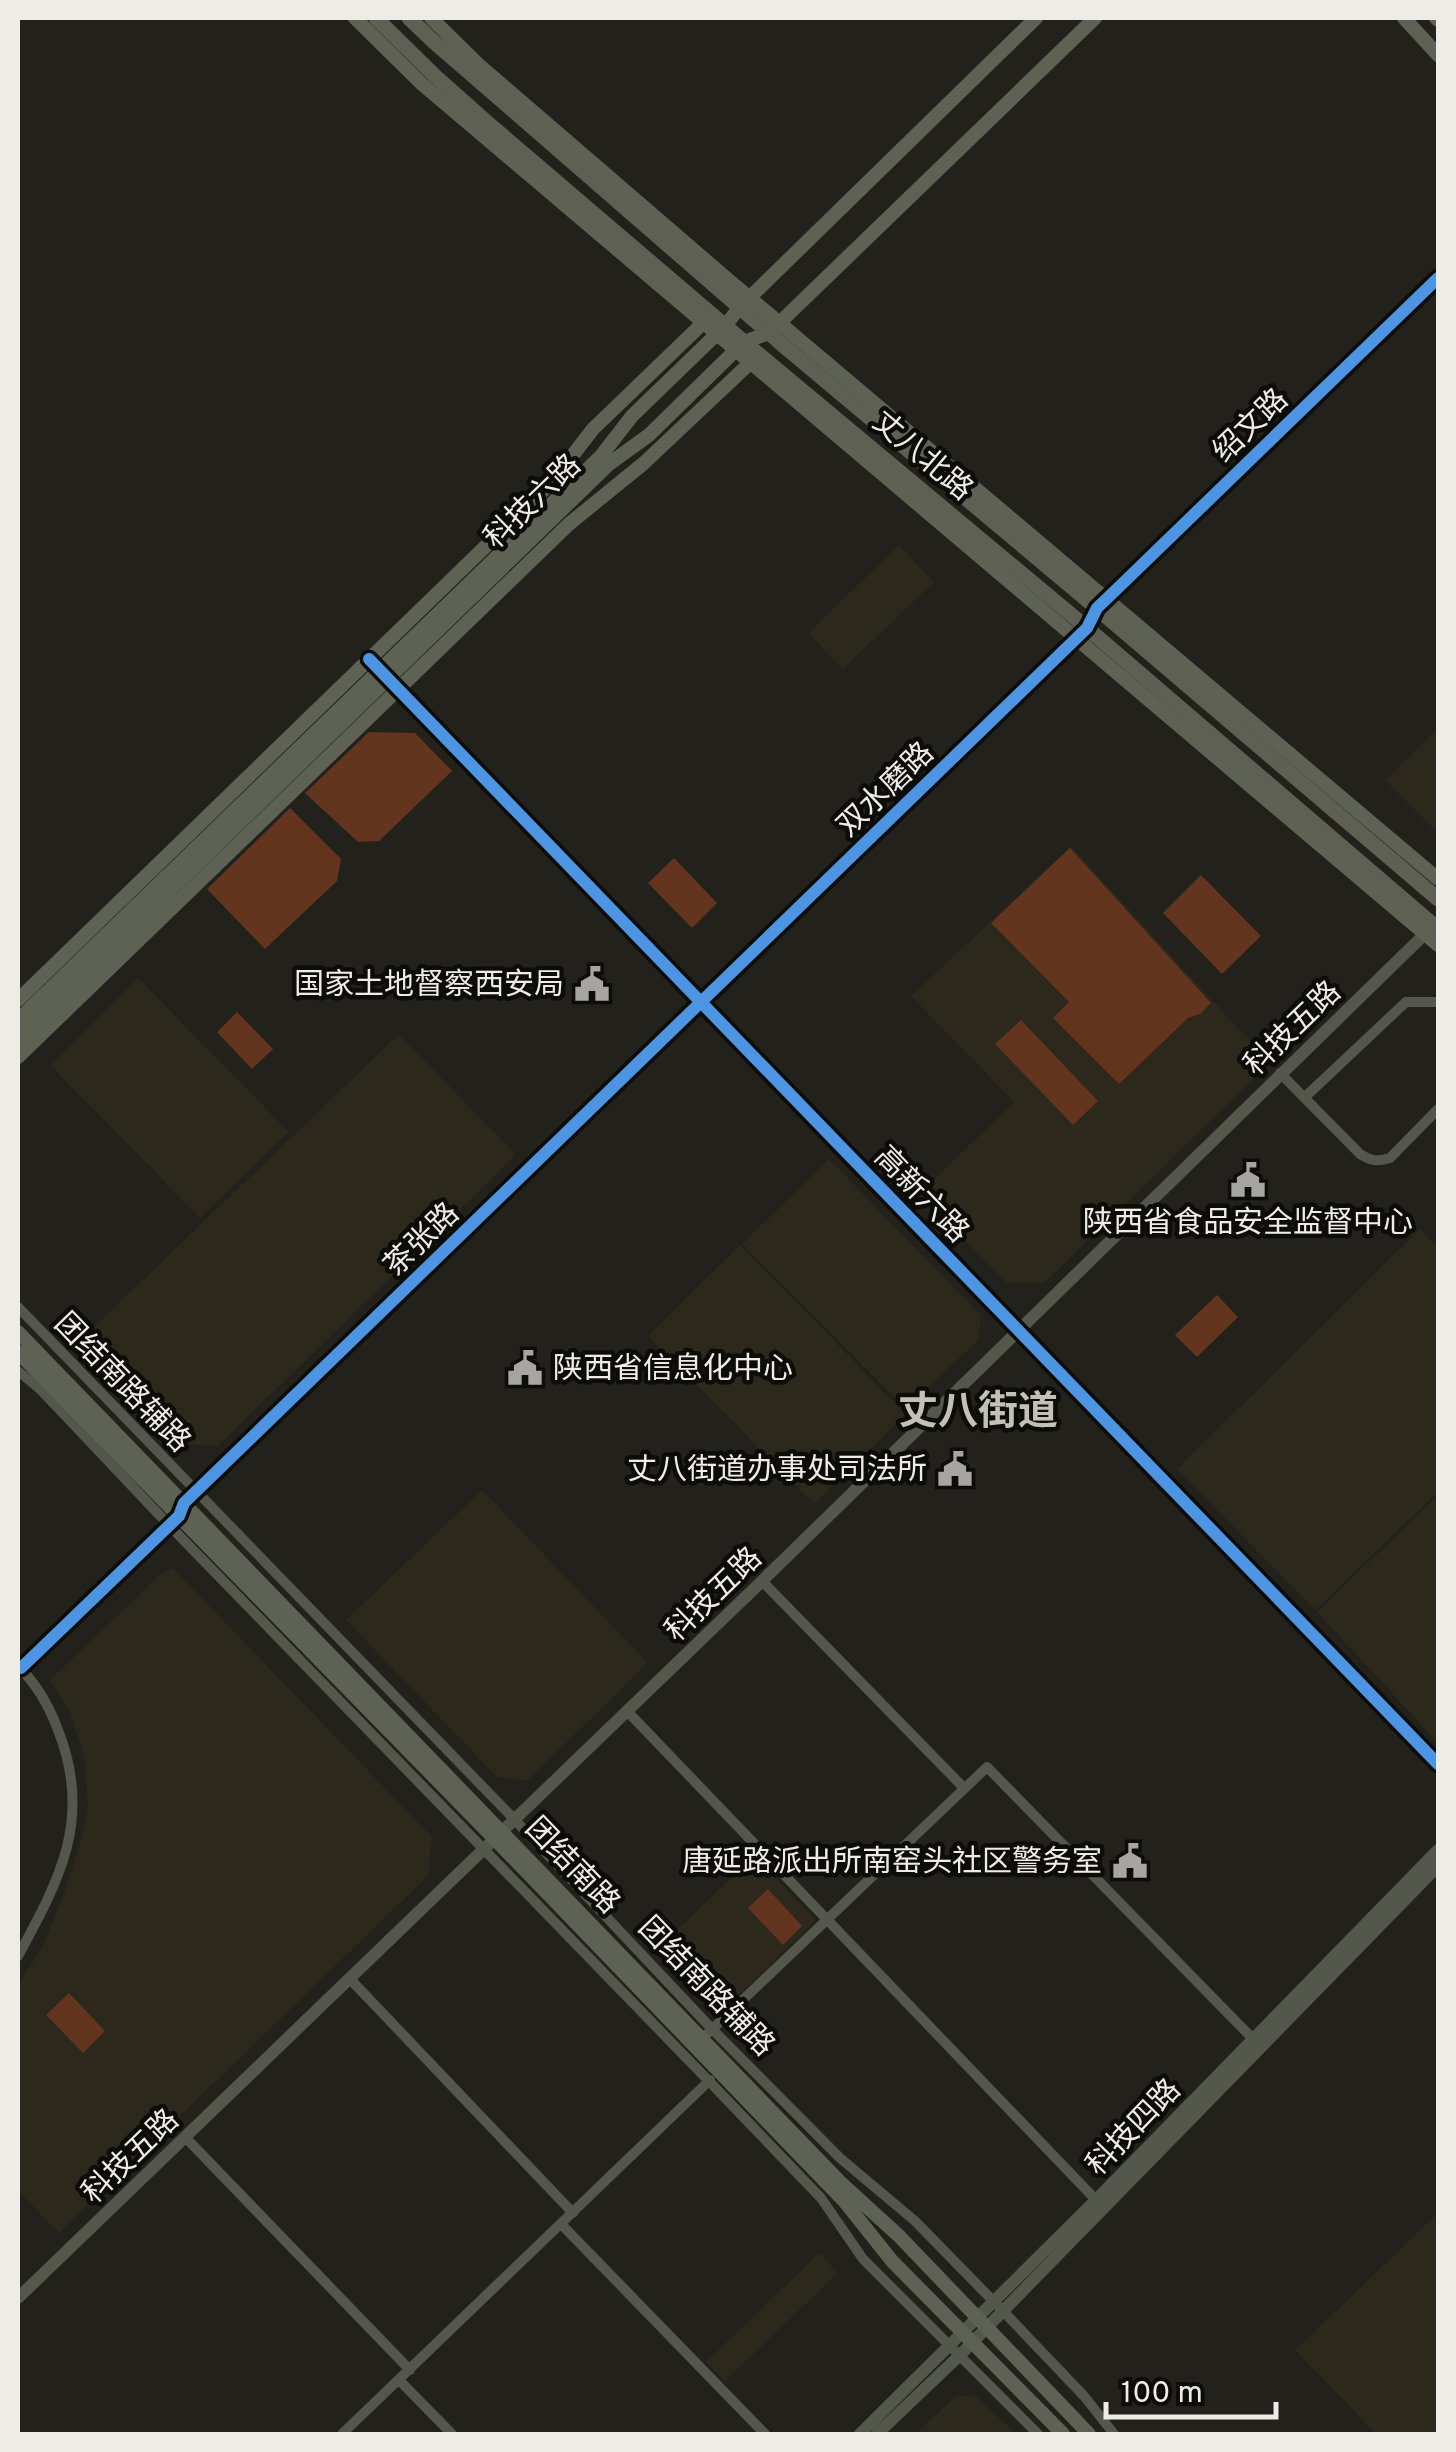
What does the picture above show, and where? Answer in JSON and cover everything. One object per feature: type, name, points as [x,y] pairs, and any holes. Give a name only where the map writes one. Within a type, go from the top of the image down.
[{"type":"main road","points":[[355,18],[422,84],[703,323],[721,330]]},
{"type":"main road","name":"丈八北路","points":[[376,18],[435,76],[740,347],[1434,927]]},
{"type":"main road","name":"丈八北路","points":[[408,18],[1102,604],[1438,899]]},
{"type":"main road","points":[[430,18],[744,302]]},
{"type":"main road","name":"科技六路","points":[[18,1038],[601,456],[632,416],[721,330],[744,302],[1036,18]]},
{"type":"main road","name":"科技六路","points":[[18,1020],[609,464],[649,435],[740,347],[774,328],[1095,18]]},
{"type":"main road","points":[[1404,18],[1438,55]]},
{"type":"main road","points":[[18,1057],[384,674],[552,482],[593,429],[703,323]]},
{"type":"main road","points":[[740,347],[750,362],[1081,633]]},
{"type":"main road","points":[[18,1000],[384,674],[644,464],[750,362]]},
{"type":"main road","points":[[1102,604],[1438,879]]},
{"type":"main road","points":[[1434,927],[1438,945]]},
{"type":"main road","name":"团结南路","points":[[18,1332],[713,2077],[844,2202],[892,2261],[1063,2434]]},
{"type":"main road","name":"团结南路","points":[[18,1352],[182,1509]]},
{"type":"main road","name":"团结南路","points":[[493,1839],[707,2034],[842,2184],[899,2236],[1089,2434]]},
{"type":"street","name":"绍文路","points":[[1102,604],[1438,278]]},
{"type":"street","name":"双水磨路","points":[[703,1002],[1081,633],[1102,604]]},
{"type":"street","name":"高新六路","points":[[384,674],[1438,1764]]},
{"type":"street","name":"科技五路","points":[[18,2298],[1434,927]]},
{"type":"street","name":"茶张路","points":[[182,1509],[703,1002]]},
{"type":"street","points":[[1306,1097],[1406,1002],[1438,1002]]},
{"type":"street","points":[[1280,1073],[1368,1160],[1390,1158],[1438,1109]]},
{"type":"street","name":"团结南路辅路","points":[[18,1307],[182,1509]]},
{"type":"street","name":"团结南路辅路","points":[[18,1371],[182,1509],[514,1819],[707,2034],[840,2158],[915,2221],[1084,2396],[1114,2434]]},
{"type":"street","points":[[18,1956],[47,1902],[69,1844],[74,1798],[66,1751],[47,1701],[19,1667],[182,1509]]},
{"type":"street","points":[[762,1581],[964,1788]]},
{"type":"street","points":[[627,1711],[1096,2200]]},
{"type":"street","points":[[707,2034],[987,1766],[1257,2044]]},
{"type":"street","name":"科技四路","points":[[877,2434],[1257,2044],[1438,1850]]},
{"type":"street","name":"科技四路","points":[[999,2306],[1096,2200],[1438,1866]]},
{"type":"street","points":[[350,1979],[573,2214]]},
{"type":"street","points":[[342,2434],[713,2077],[821,2198],[863,2260],[1038,2434]]},
{"type":"street","points":[[185,2137],[410,2370]]},
{"type":"street","points":[[562,2224],[766,2434]]},
{"type":"street","name":"科技四路","points":[[860,2434],[955,2351]]},
{"type":"street","points":[[399,2380],[452,2434]]},
{"type":"shaded area","points":[[899,545],[934,582],[843,669],[808,633]]},
{"type":"shaded area","points":[[1438,729],[1438,833],[1385,780]]},
{"type":"shaded area","points":[[369,732],[415,733],[452,771],[379,841],[358,842],[305,793]]},
{"type":"shaded area","points":[[290,808],[341,859],[337,881],[265,949],[207,889]]},
{"type":"shaded area","points":[[1071,846],[1270,1063],[1044,1283],[1007,1283],[919,1194],[1014,1102],[911,996]]},
{"type":"shaded area","points":[[1070,848],[1211,1003],[1200,1014],[1188,1018],[1119,1084],[1053,1018],[1069,1002],[991,923]]},
{"type":"shaded area","points":[[674,858],[717,903],[692,928],[648,883]]},
{"type":"shaded area","points":[[1201,875],[1261,936],[1222,974],[1163,913]]},
{"type":"shaded area","points":[[138,978],[289,1132],[200,1218],[50,1065]]},
{"type":"shaded area","points":[[237,1012],[273,1049],[252,1069],[217,1032]]},
{"type":"shaded area","points":[[1021,1020],[1098,1101],[1073,1125],[995,1044]]},
{"type":"shaded area","points":[[399,1034],[516,1155],[218,1446],[170,1444],[76,1344]]},
{"type":"shaded area","points":[[829,1159],[981,1315],[979,1339],[906,1409],[742,1244]]},
{"type":"shaded area","points":[[1420,1229],[1438,1248],[1438,1492],[1315,1610],[1177,1469]]},
{"type":"shaded area","points":[[740,1245],[906,1414],[814,1504],[648,1336]]},
{"type":"shaded area","points":[[1217,1295],[1238,1317],[1197,1357],[1175,1335]]},
{"type":"shaded area","points":[[482,1490],[648,1663],[527,1781],[497,1777],[346,1620]]},
{"type":"shaded area","points":[[1438,1495],[1438,1743],[1317,1612]]},
{"type":"shaded area","points":[[173,1568],[432,1837],[428,1876],[59,2233],[18,2191],[18,1985],[42,1948],[62,1899],[88,1806],[84,1756],[70,1712],[50,1680],[162,1573]]},
{"type":"shaded area","points":[[754,1856],[816,1920],[721,2012],[659,1947]]},
{"type":"shaded area","points":[[768,1889],[802,1926],[783,1945],[748,1908]]},
{"type":"shaded area","points":[[69,1993],[105,2031],[83,2053],[46,2015]]},
{"type":"shaded area","points":[[1438,2213],[1438,2434],[1376,2434],[1295,2350]]},
{"type":"shaded area","points":[[819,2253],[838,2273],[725,2381],[706,2362]]},
{"type":"shaded area","points":[[975,2395],[1016,2434],[915,2434],[956,2396]]},
{"type":"cycle path","points":[[21,1668],[179,1516],[184,1503],[1087,628],[1097,608],[1438,278]]},
{"type":"cycle path","points":[[369,659],[1438,1764]]},
{"type":"place","name":"国家土地督察西安局","points":[[592,984]]},
{"type":"place","name":"陕西省食品安全监督中心","points":[[1248,1180]]},
{"type":"place","name":"陕西省信息化中心","points":[[525,1368]]},
{"type":"place","name":"丈八街道办事处司法所","points":[[955,1469]]},
{"type":"place","name":"唐延路派出所南窑头社区警务室","points":[[1130,1861]]},
{"type":"district","name":"丈八街道","points":[[978,1410]]}]
